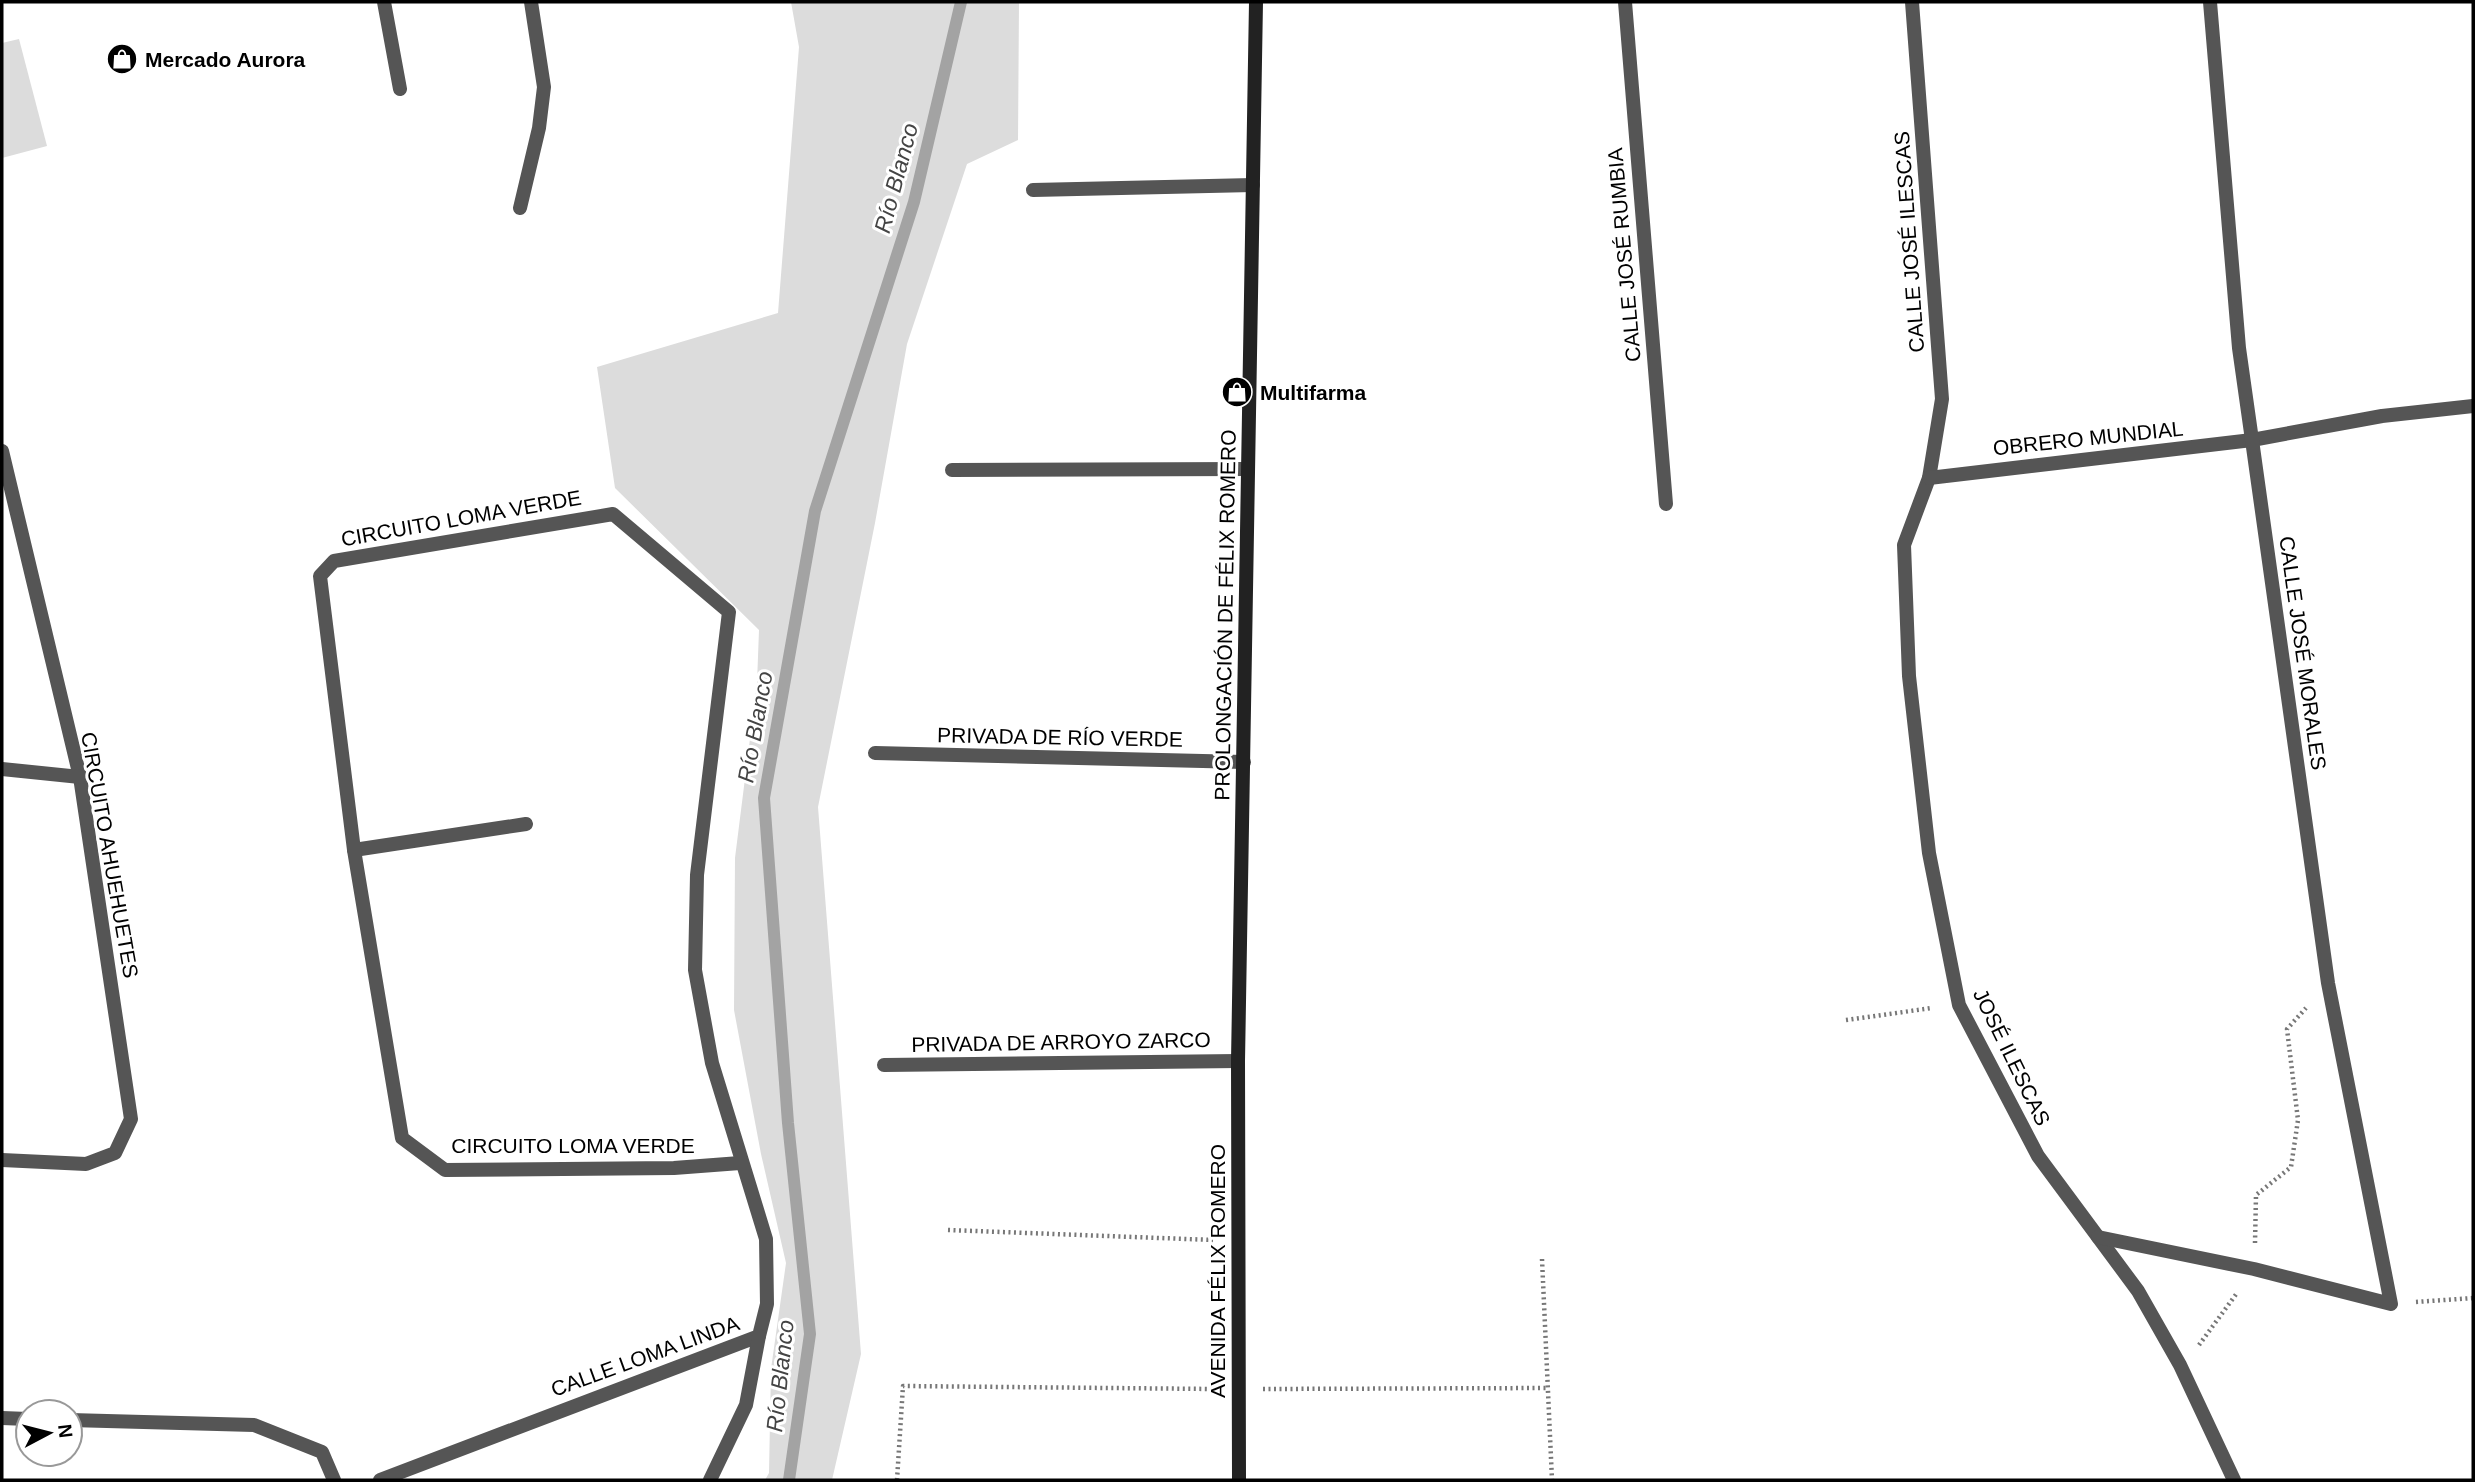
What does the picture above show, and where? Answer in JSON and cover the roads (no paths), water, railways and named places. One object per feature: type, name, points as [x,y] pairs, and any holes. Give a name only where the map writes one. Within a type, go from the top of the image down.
[{"type":"main road","name":"PROLONGACIÓN DE FÉLIX ROMERO","points":[[1238,1061],[1256,2]]},
{"type":"main road","name":"AVENIDA FÉLIX ROMERO","points":[[1238,1061],[1239,1480]]},
{"type":"street","points":[[384,2],[400,89]]},
{"type":"street","points":[[520,208],[539,128],[544,87],[531,2]]},
{"type":"street","name":"CALLE JOSÉ RUMBIA","points":[[1625,2],[1666,504]]},
{"type":"street","name":"CALLE JOSÉ ILESCAS","points":[[1912,2],[1942,398],[1929,478]]},
{"type":"street","name":"CALLE JOSÉ MORALES","points":[[2098,1237],[2254,1269],[2391,1304],[2328,983],[2239,348],[2210,2]]},
{"type":"street","points":[[1033,190],[1253,185]]},
{"type":"street","name":"OBRERO MUNDIAL","points":[[1929,478],[2252,440],[2382,416],[2473,406]]},
{"type":"street","name":"CIRCUITO AHUEHUETES","points":[[2,451],[80,778],[131,1119],[115,1153],[86,1164],[2,1160]]},
{"type":"street","points":[[952,470],[1248,469]]},
{"type":"street","name":"JOSÉ ILESCAS","points":[[1929,478],[1904,545],[1909,676],[1930,853],[1959,1004],[2038,1156],[2138,1291],[2180,1365],[2234,1480]]},
{"type":"street","name":"CIRCUITO LOMA VERDE","points":[[613,514],[729,612],[698,875],[695,970],[712,1063],[740,1163],[674,1168],[446,1170],[402,1138],[354,850],[320,576],[334,561],[613,514]]},
{"type":"street","name":"PRIVADA DE RÍO VERDE","points":[[875,753],[1244,762]]},
{"type":"street","points":[[2,769],[80,778]]},
{"type":"street","points":[[354,850],[526,824]]},
{"type":"street","name":"PRIVADA DE ARROYO ZARCO","points":[[884,1065],[1238,1061]]},
{"type":"street","name":"CALLE LOMA LINDA","points":[[380,1480],[759,1336],[767,1304],[766,1239],[740,1163]]},
{"type":"street","points":[[710,1480],[746,1405],[759,1336]]},
{"type":"street","points":[[84,1420],[254,1425],[322,1452],[334,1480]]},
{"type":"waterway","name":"Río Blanco","points":[[789,1480],[810,1334],[788,1123],[764,798],[815,511],[914,202],[961,2]]},
{"type":"place","name":"Mercado Aurora","points":[[122,59]]},
{"type":"place","name":"Multifarma","points":[[1237,392]]}]
